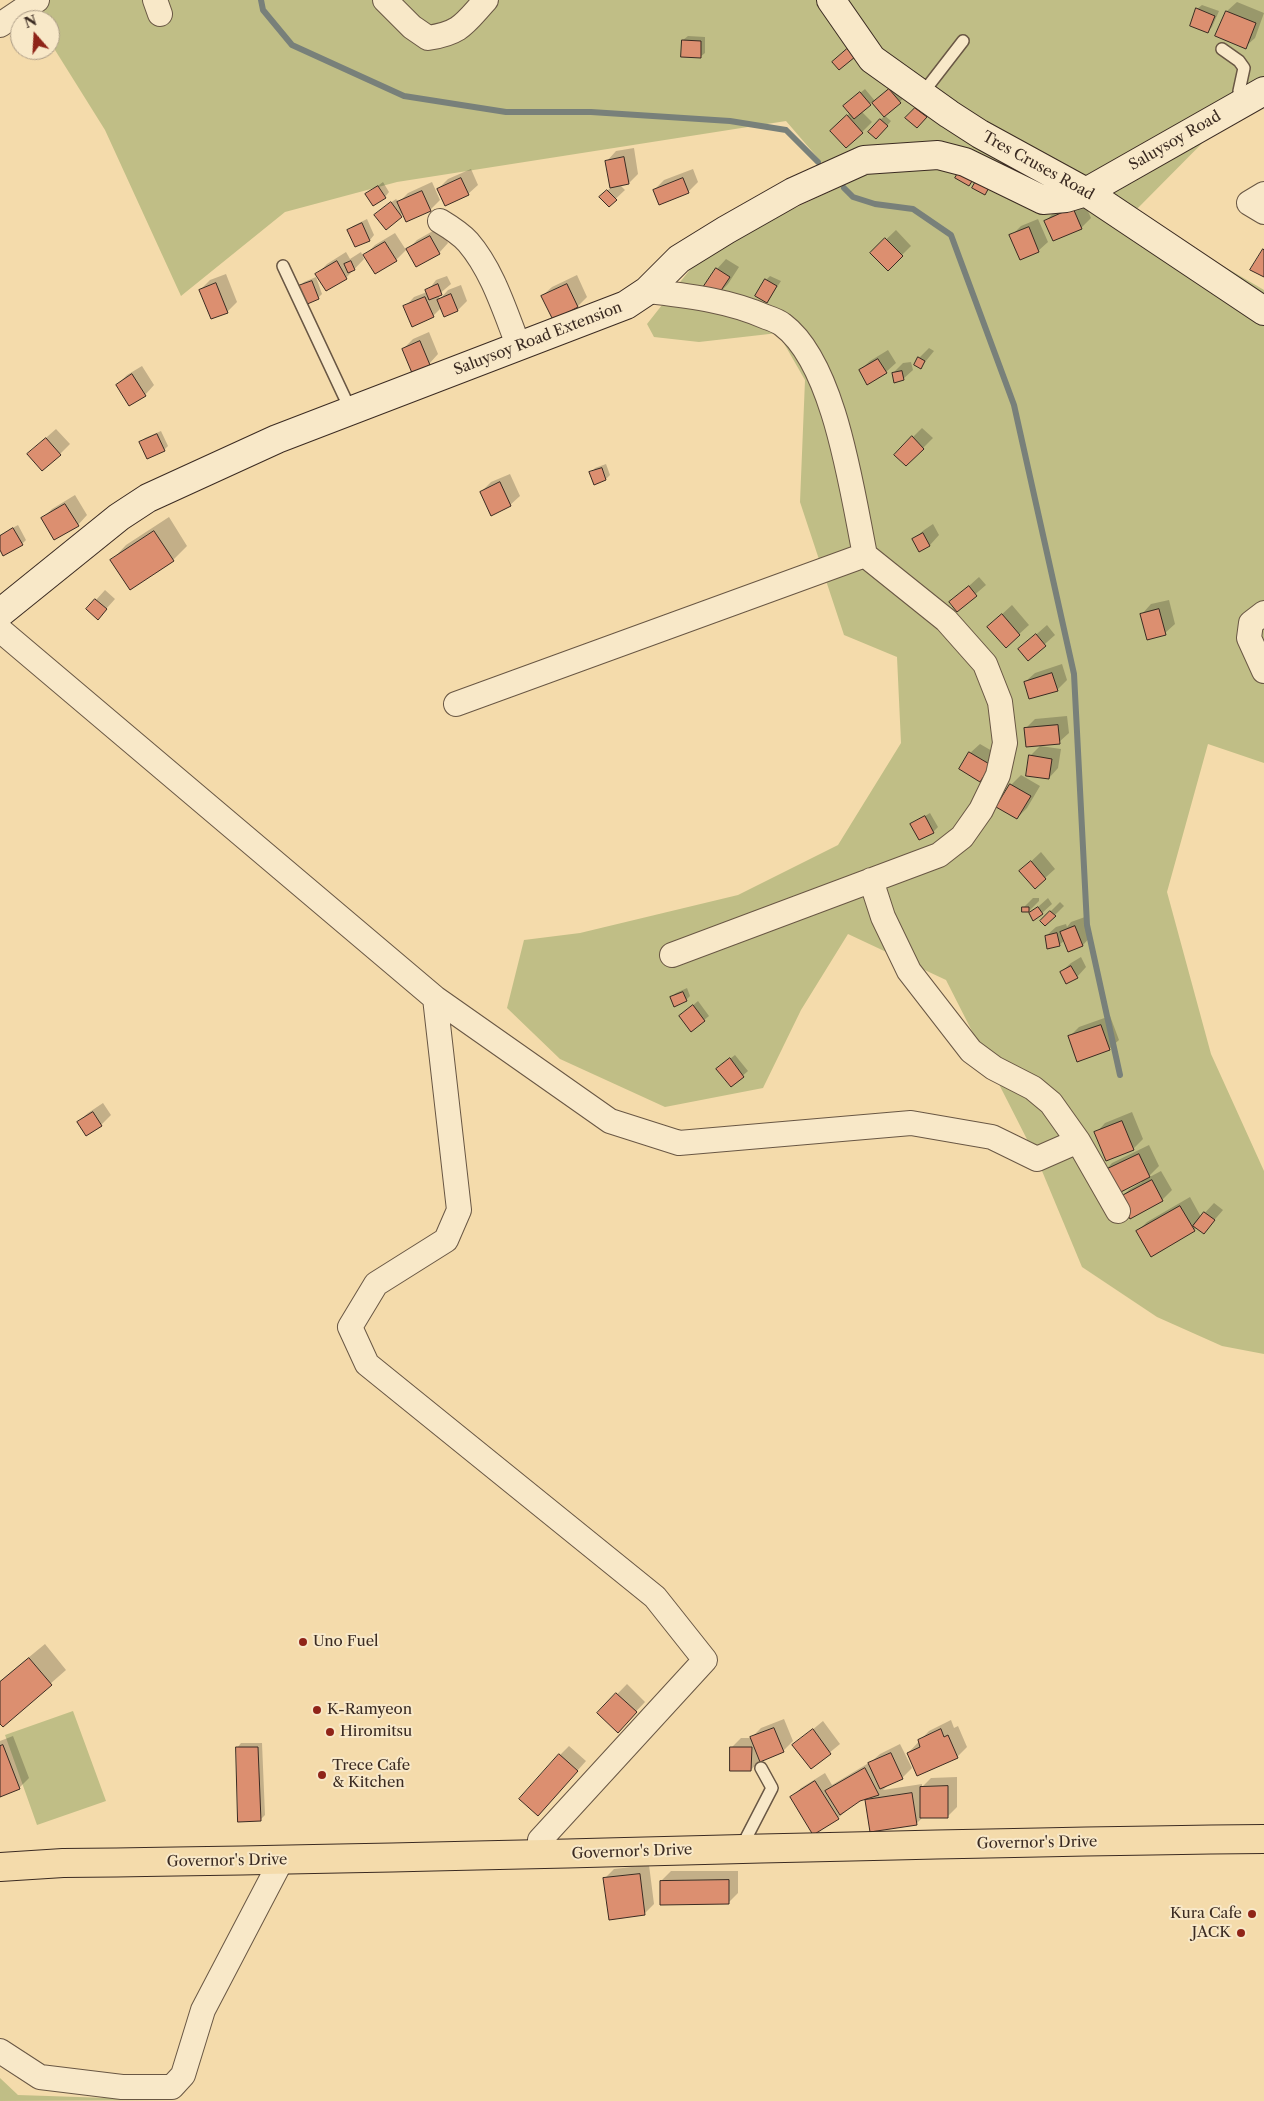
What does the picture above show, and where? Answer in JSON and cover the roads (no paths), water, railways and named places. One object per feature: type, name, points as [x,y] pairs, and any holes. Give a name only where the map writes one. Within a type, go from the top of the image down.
[{"type":"main road","name":"Tres Cruses Road","points":[[831,0],[872,59],[980,134],[1086,192],[1264,311]]},
{"type":"main road","name":"Saluysoy Road","points":[[1086,192],[1253,97]]},
{"type":"main road","name":"Saluysoy Road Extension","points":[[0,614],[119,517],[148,498],[277,439],[626,306],[648,291],[679,259],[726,230],[793,192],[864,160],[938,156],[965,162],[1042,200],[1066,198],[1086,192]]},
{"type":"main road","name":"Governor's Drive","points":[[0,1867],[63,1863],[540,1855],[741,1848],[1264,1839]]},
{"type":"street","points":[[0,25],[37,0]]},
{"type":"street","points":[[385,0],[412,27],[428,38],[447,35],[459,28],[476,5]]},
{"type":"street","points":[[1264,194],[1249,203],[1264,212]]},
{"type":"street","points":[[440,221],[456,231],[468,242],[480,261],[498,293],[519,347]]},
{"type":"street","points":[[648,291],[695,296],[746,308],[783,324],[805,346],[822,379],[844,450],[865,555],[946,620],[985,664],[1000,702],[1005,743],[998,775],[981,810],[962,837],[939,855],[672,955]]},
{"type":"street","points":[[456,704],[865,555]]},
{"type":"street","points":[[1264,612],[1251,623],[1249,638],[1264,671]]},
{"type":"street","points":[[0,630],[435,998],[610,1122],[679,1143],[911,1123],[992,1138],[1037,1159],[1078,1141]]},
{"type":"street","points":[[871,880],[883,917],[909,971],[971,1051],[994,1068],[1033,1088],[1051,1103],[1078,1141],[1118,1211]]},
{"type":"street","points":[[435,998],[459,1210],[446,1240],[376,1284],[350,1327],[367,1364],[655,1597],[705,1660],[540,1840],[540,1855]]},
{"type":"street","points":[[0,2051],[40,2077],[122,2087],[172,2087],[184,2075],[203,2010],[282,1859]]},
{"type":"lane","points":[[922,94],[963,41]]},
{"type":"lane","points":[[1222,49],[1239,61],[1244,68],[1239,91],[1253,97]]},
{"type":"lane","points":[[283,266],[351,411]]},
{"type":"lane","points":[[741,1848],[772,1788],[761,1768]]},
{"type":"waterway","points":[[261,0],[263,10],[292,45],[404,96],[506,112],[591,112],[730,121],[786,130],[818,162]]},
{"type":"waterway","points":[[844,188],[853,197],[875,204],[913,209],[951,235],[1014,405],[1074,674],[1087,925],[1120,1075]]},
{"type":"place","name":"Uno Fuel","points":[[303,1642]]},
{"type":"place","name":"K-Ramyeon","points":[[317,1710]]},
{"type":"place","name":"Hiromitsu","points":[[330,1732]]},
{"type":"place","name":"Trece Cafe & Kitchen","points":[[322,1775]]},
{"type":"place","name":"Kura Cafe","points":[[1252,1914]]},
{"type":"place","name":"JACK","points":[[1241,1933]]}]
